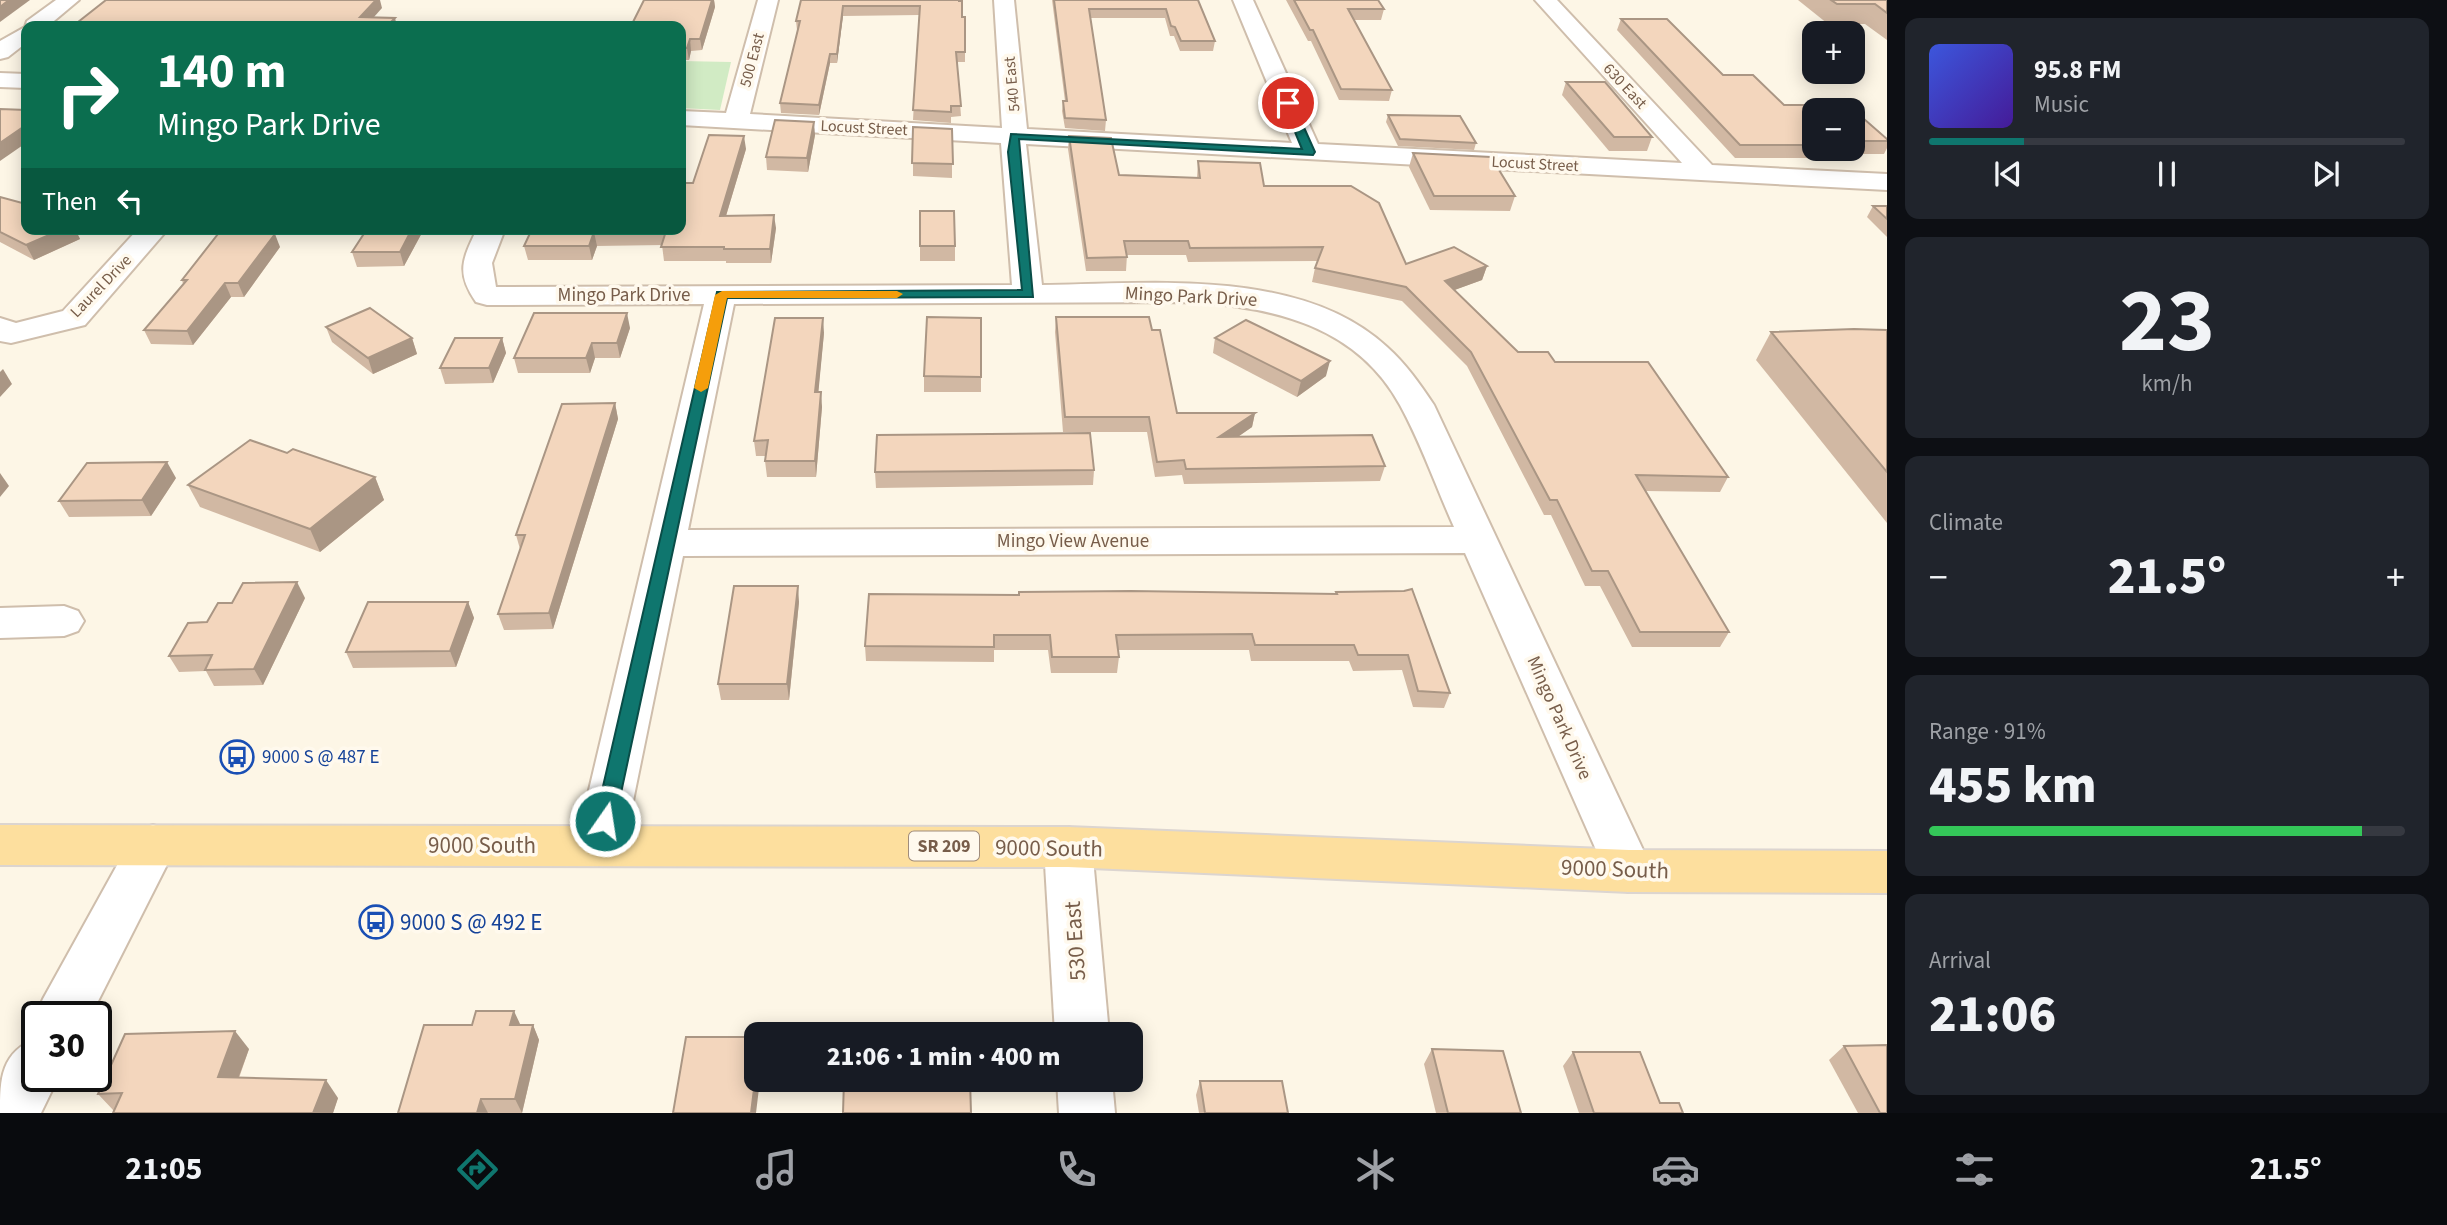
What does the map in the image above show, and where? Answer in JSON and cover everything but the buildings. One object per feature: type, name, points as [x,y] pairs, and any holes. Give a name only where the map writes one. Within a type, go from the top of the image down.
[{"type":"main road","name":"9000 South","points":[[0,845],[1068,847],[1629,871],[1887,872]]},
{"type":"street","points":[[41,21],[69,0]]},
{"type":"street","name":"500 East","points":[[736,121],[768,0]]},
{"type":"street","name":"540 East","points":[[1004,0],[1013,152],[1028,294]]},
{"type":"street","points":[[1243,0],[1309,152]]},
{"type":"street","name":"630 East","points":[[1545,0],[1704,173]]},
{"type":"street","points":[[0,52],[21,37]]},
{"type":"street","points":[[0,80],[21,81]]},
{"type":"street","name":"Locust Street","points":[[686,118],[1887,182]]},
{"type":"street","name":"Laurel Drive","points":[[0,327],[11,334],[74,318],[149,235]]},
{"type":"street","name":"Mingo Park Drive","points":[[489,235],[476,270],[477,284],[487,296],[1231,295],[1301,310],[1333,323],[1361,339],[1384,360],[1403,381],[1417,405],[1629,871]]},
{"type":"street","points":[[600,845],[722,295]]},
{"type":"street","name":"Mingo View Avenue","points":[[667,543],[1479,540]]},
{"type":"street","points":[[0,623],[64,621]]},
{"type":"street","points":[[70,1001],[153,845]]},
{"type":"street","name":"530 East","points":[[1068,847],[1081,1022]]},
{"type":"street","points":[[11,1113],[22,1092]]},
{"type":"street","points":[[1086,1092],[1087,1113]]},
{"type":"green space","points":[[686,61],[731,62],[720,110],[686,108]]},
{"type":"slow traffic","points":[[701,388],[722,295],[897,294]]},
{"type":"place","name":"9000 S @ 487 E","points":[[237,757]]},
{"type":"place","name":"9000 S @ 492 E","points":[[376,922]]},
{"type":"route","points":[[605,821],[722,295],[1028,294],[1013,152],[1014,136],[1309,152],[1288,103]]}]
